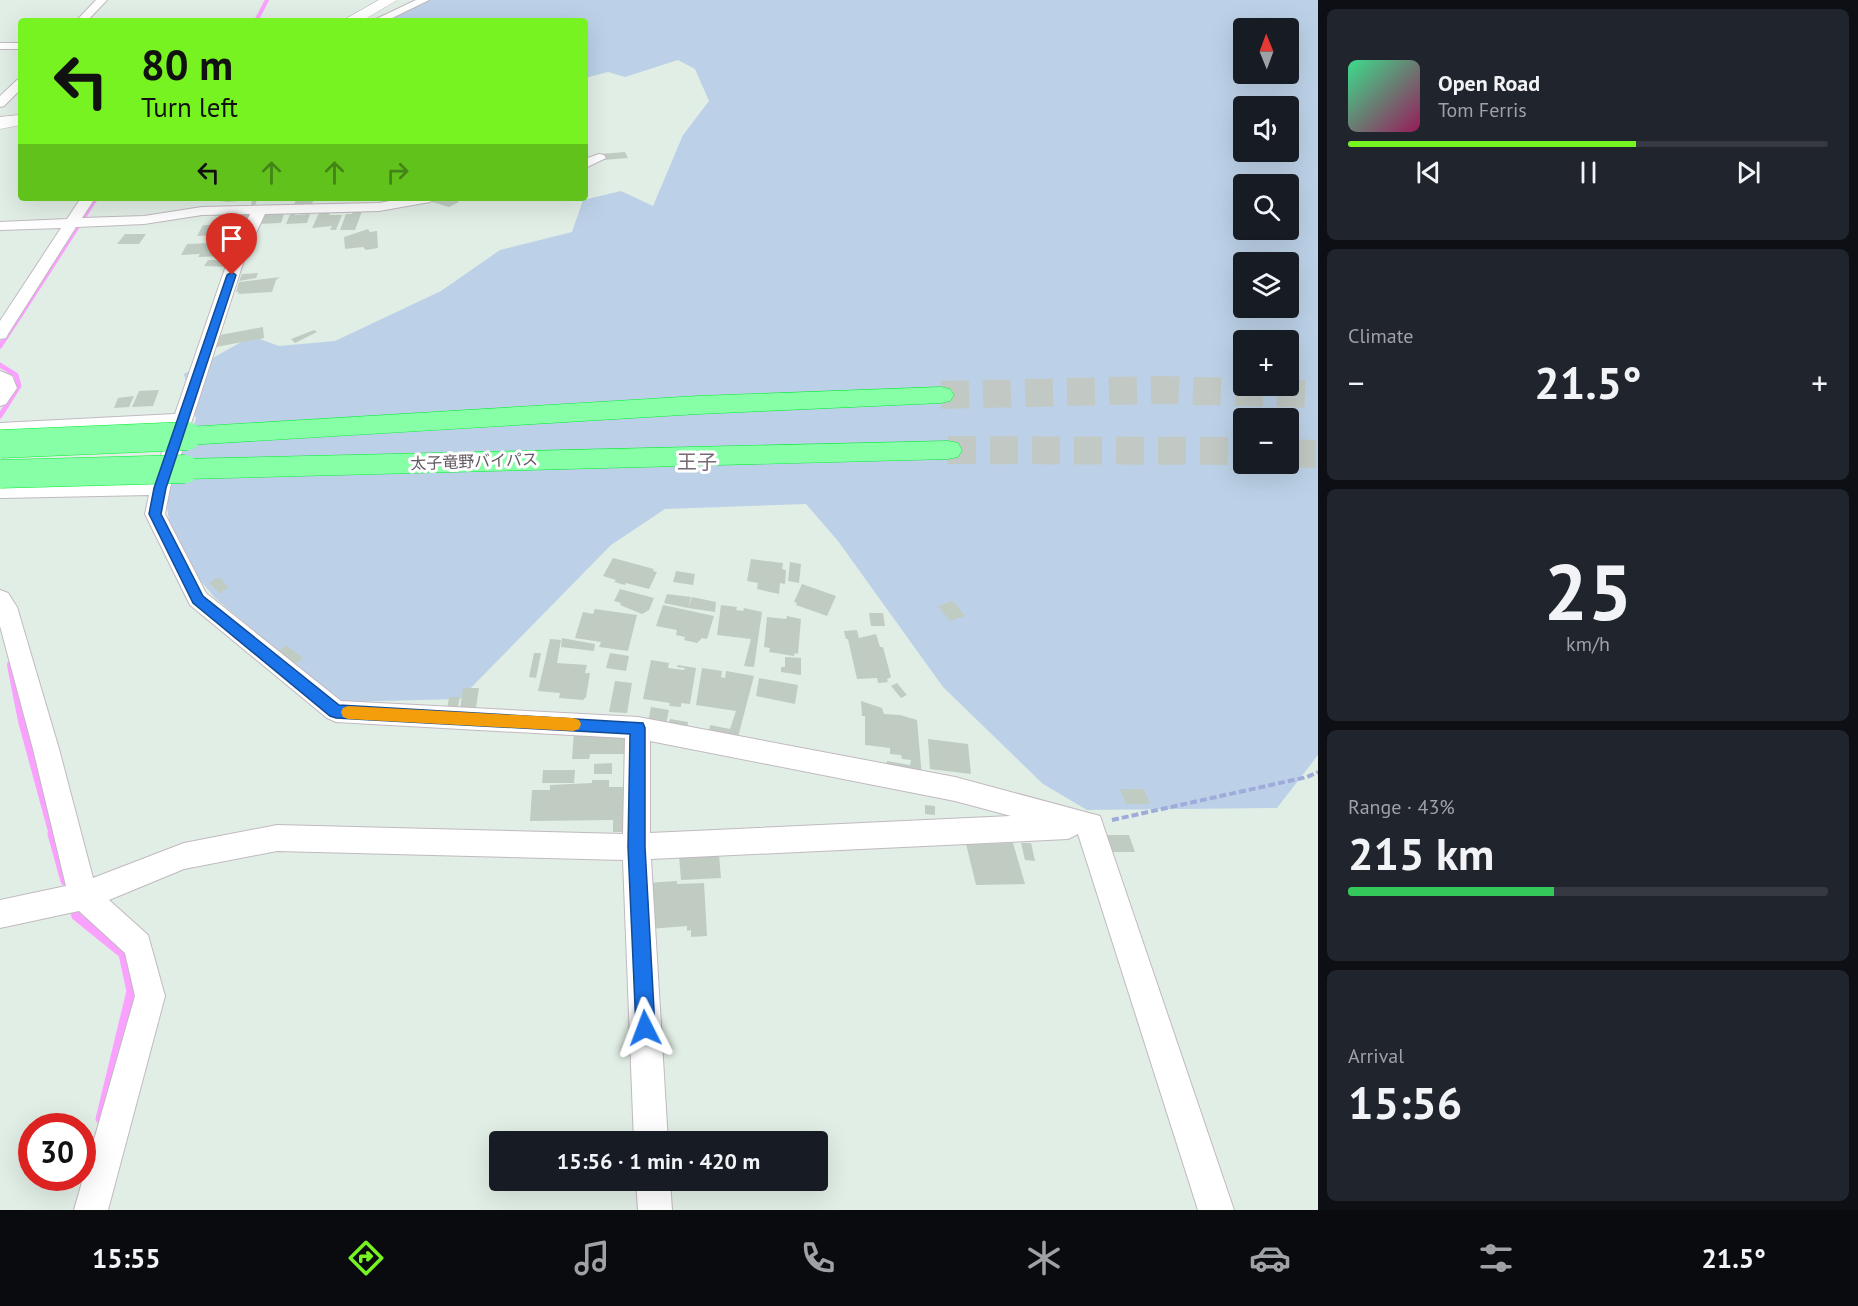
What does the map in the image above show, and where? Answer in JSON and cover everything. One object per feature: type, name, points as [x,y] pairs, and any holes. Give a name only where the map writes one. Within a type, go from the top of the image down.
[{"type":"highway","points":[[0,444],[185,428],[941,394]]},
{"type":"highway","name":"太子竜野バイパス","points":[[0,474],[948,450]]},
{"type":"main road","points":[[356,18],[390,0]]},
{"type":"main road","points":[[0,123],[18,120]]},
{"type":"street","points":[[84,18],[102,0]]},
{"type":"street","points":[[384,18],[424,0]]},
{"type":"street","points":[[0,46],[18,46]]},
{"type":"street","points":[[0,103],[18,85]]},
{"type":"street","points":[[588,163],[599,158]]},
{"type":"street","points":[[0,334],[86,201]]},
{"type":"street","points":[[202,211],[210,201]]},
{"type":"street","points":[[0,226],[144,220],[202,211],[379,207],[412,201]]},
{"type":"street","points":[[260,209],[238,254],[185,428],[160,488],[155,514],[198,599],[336,711],[638,728],[956,789],[1090,825]]},
{"type":"street","points":[[0,376],[6,380],[8,388],[0,400]]},
{"type":"street","points":[[0,429],[185,428]]},
{"type":"street","points":[[0,491],[160,488]]},
{"type":"street","points":[[0,599],[6,607],[46,749],[83,896],[138,945],[150,996],[91,1210]]},
{"type":"street","points":[[638,728],[636,847],[650,1131]]},
{"type":"street","points":[[0,914],[83,896],[184,856],[277,838],[636,847],[1090,825]]},
{"type":"street","points":[[1090,825],[1216,1210]]},
{"type":"street","points":[[653,1191],[654,1210]]},
{"type":"path","points":[[1090,825],[1306,777],[1318,772]]},
{"type":"shaded area","points":[[428,0],[1318,0],[1318,755],[1277,808],[1087,810],[1043,784],[943,687],[838,541],[806,504],[665,509],[611,545],[460,699],[339,702],[215,598],[173,548],[165,493],[196,419],[184,374],[252,336],[279,346],[335,341],[441,291],[500,250],[572,232],[583,201],[588,201],[588,199],[621,191],[653,206],[683,135],[709,101],[695,69],[678,60],[625,77],[608,72],[588,77],[588,18],[388,18]]},
{"type":"building","points":[[625,152],[628,158],[603,160],[601,154]]},
{"type":"building","points":[[296,201],[313,201],[312,204],[294,204]]},
{"type":"building","points":[[429,201],[459,202],[449,207]]},
{"type":"building","points":[[285,211],[281,223],[257,224],[262,212]]},
{"type":"building","points":[[320,211],[331,211],[329,215],[342,215],[336,230],[330,230],[332,226],[312,228]]},
{"type":"building","points":[[353,211],[362,211],[355,230],[340,230],[346,214],[352,214]]},
{"type":"building","points":[[291,212],[296,212],[295,215],[310,214],[307,223],[286,224]]},
{"type":"building","points":[[221,213],[249,214],[247,221],[216,222]]},
{"type":"building","points":[[203,225],[237,225],[232,234],[197,236]]},
{"type":"building","points":[[368,229],[370,232],[377,231],[378,248],[345,249],[344,237]]},
{"type":"building","points":[[125,234],[146,234],[139,244],[117,244]]},
{"type":"building","points":[[240,243],[236,253],[225,256],[181,255],[187,244]]},
{"type":"building","points":[[208,260],[234,261],[230,267],[204,266]]},
{"type":"building","points":[[258,273],[256,278],[239,281],[242,274]]},
{"type":"building","points":[[280,277],[276,280],[272,292],[238,294],[239,292],[236,292],[239,282]]},
{"type":"building","points":[[263,327],[264,338],[216,347],[220,335]]},
{"type":"building","points":[[314,330],[317,332],[295,343],[291,339]]},
{"type":"building","points":[[159,390],[153,406],[132,407],[139,391]]},
{"type":"building","points":[[134,396],[129,407],[114,408],[118,398]]},
{"type":"building","points":[[613,558],[654,569],[653,571],[657,572],[649,589],[614,582],[616,580],[603,576]]},
{"type":"building","points":[[751,559],[783,563],[782,569],[786,570],[785,584],[780,583],[779,594],[757,589],[758,583],[747,581]]},
{"type":"building","points":[[790,562],[801,564],[799,583],[788,581]]},
{"type":"building","points":[[676,571],[695,574],[693,585],[673,582]]},
{"type":"building","points":[[218,577],[229,587],[220,593],[209,583]]},
{"type":"building","points":[[802,584],[836,596],[827,616],[796,605],[797,603],[794,602]]},
{"type":"building","points":[[620,589],[654,598],[649,610],[642,614],[614,601]]},
{"type":"building","points":[[667,594],[691,597],[688,608],[664,603]]},
{"type":"building","points":[[692,597],[716,602],[715,612],[688,608]]},
{"type":"building","points":[[953,601],[965,616],[950,621],[938,606]]},
{"type":"building","points":[[663,605],[714,616],[707,639],[702,638],[697,643],[684,640],[685,637],[676,635],[677,630],[656,626]]},
{"type":"building","points":[[721,605],[737,607],[736,610],[743,611],[744,608],[762,612],[754,667],[744,666],[751,639],[717,635]]},
{"type":"building","points":[[595,609],[637,615],[628,651],[599,647],[601,642],[575,638],[583,612],[593,614]]},
{"type":"building","points":[[869,613],[883,613],[885,626],[871,626]]},
{"type":"building","points":[[787,616],[801,619],[798,654],[795,653],[794,656],[769,652],[770,648],[764,647],[767,617],[786,619]]},
{"type":"building","points":[[857,630],[859,638],[876,634],[880,647],[883,647],[891,677],[887,679],[888,682],[878,683],[877,678],[857,679],[844,631]]},
{"type":"building","points":[[562,638],[595,644],[594,651],[561,647]]},
{"type":"building","points":[[550,639],[561,640],[557,663],[587,665],[585,673],[590,673],[586,697],[583,700],[559,698],[560,693],[538,691]]},
{"type":"building","points":[[286,645],[303,658],[292,666],[277,653]]},
{"type":"building","points":[[534,653],[541,653],[536,678],[529,677]]},
{"type":"building","points":[[610,653],[629,656],[626,671],[606,668]]},
{"type":"building","points":[[785,657],[801,658],[801,675],[781,672],[781,667],[785,667]]},
{"type":"building","points":[[651,660],[669,663],[668,668],[684,670],[685,668],[677,667],[678,665],[696,668],[690,704],[681,703],[681,707],[669,706],[670,703],[643,699]]},
{"type":"building","points":[[702,668],[722,671],[721,677],[725,678],[726,671],[754,676],[738,737],[709,731],[710,725],[730,729],[736,711],[696,705]]},
{"type":"building","points":[[759,678],[798,685],[795,704],[756,696]]},
{"type":"building","points":[[615,681],[632,683],[627,713],[609,712]]},
{"type":"building","points":[[897,683],[907,695],[901,698],[891,686]]},
{"type":"building","points":[[463,688],[479,688],[476,708],[460,709]]},
{"type":"building","points":[[449,697],[460,697],[456,716],[446,716]]},
{"type":"building","points":[[861,701],[882,708],[884,714],[900,715],[917,720],[922,777],[886,770],[887,761],[910,765],[911,760],[902,759],[901,755],[890,754],[890,748],[865,745],[865,716],[862,716]]},
{"type":"building","points":[[651,707],[669,710],[666,724],[648,722]]},
{"type":"building","points":[[670,719],[688,722],[687,728],[668,725]]},
{"type":"building","points":[[626,730],[626,754],[590,754],[589,759],[572,759],[574,731]]},
{"type":"building","points":[[928,739],[968,744],[971,774],[930,769]]},
{"type":"building","points":[[612,763],[612,774],[594,774],[594,764]]},
{"type":"building","points":[[543,770],[575,770],[574,783],[542,783]]},
{"type":"building","points":[[592,780],[609,780],[609,787],[628,787],[631,832],[613,832],[613,820],[530,821],[532,790],[550,790],[550,785],[592,783]]},
{"type":"building","points":[[1120,789],[1144,789],[1150,804],[1126,804]]},
{"type":"building","points":[[925,805],[935,806],[935,815],[925,814]]},
{"type":"building","points":[[1103,835],[1129,835],[1135,852],[1108,852]]},
{"type":"building","points":[[1013,843],[1025,884],[976,885],[966,844]]},
{"type":"building","points":[[1021,843],[1031,843],[1035,861],[1025,860]]},
{"type":"building","points":[[719,855],[721,878],[681,880],[679,856]]},
{"type":"building","points":[[677,881],[677,884],[704,883],[707,936],[691,937],[691,930],[687,931],[687,926],[650,929],[646,883]]},
{"type":"waterway","points":[[258,18],[267,0]]},
{"type":"waterway","points":[[20,316],[94,201]]},
{"type":"waterway","points":[[0,346],[21,314]]},
{"type":"waterway","points":[[0,365],[16,375],[19,386],[0,416]]},
{"type":"waterway","points":[[11,665],[22,721],[53,835]]},
{"type":"waterway","points":[[52,834],[65,881]]},
{"type":"waterway","points":[[73,906],[76,916],[123,954],[131,991],[100,1119]]},
{"type":"tunnel","points":[[941,395],[1156,390],[1318,394]]},
{"type":"tunnel","points":[[948,450],[1233,451]]},
{"type":"tunnel","points":[[1299,453],[1318,454]]},
{"type":"slow traffic","points":[[348,712],[573,724]]},
{"type":"district","name":"王子","points":[[697,462]]},
{"type":"route","points":[[232,275],[160,488],[155,514],[198,599],[336,711],[638,728],[636,847],[645,1028]]}]
